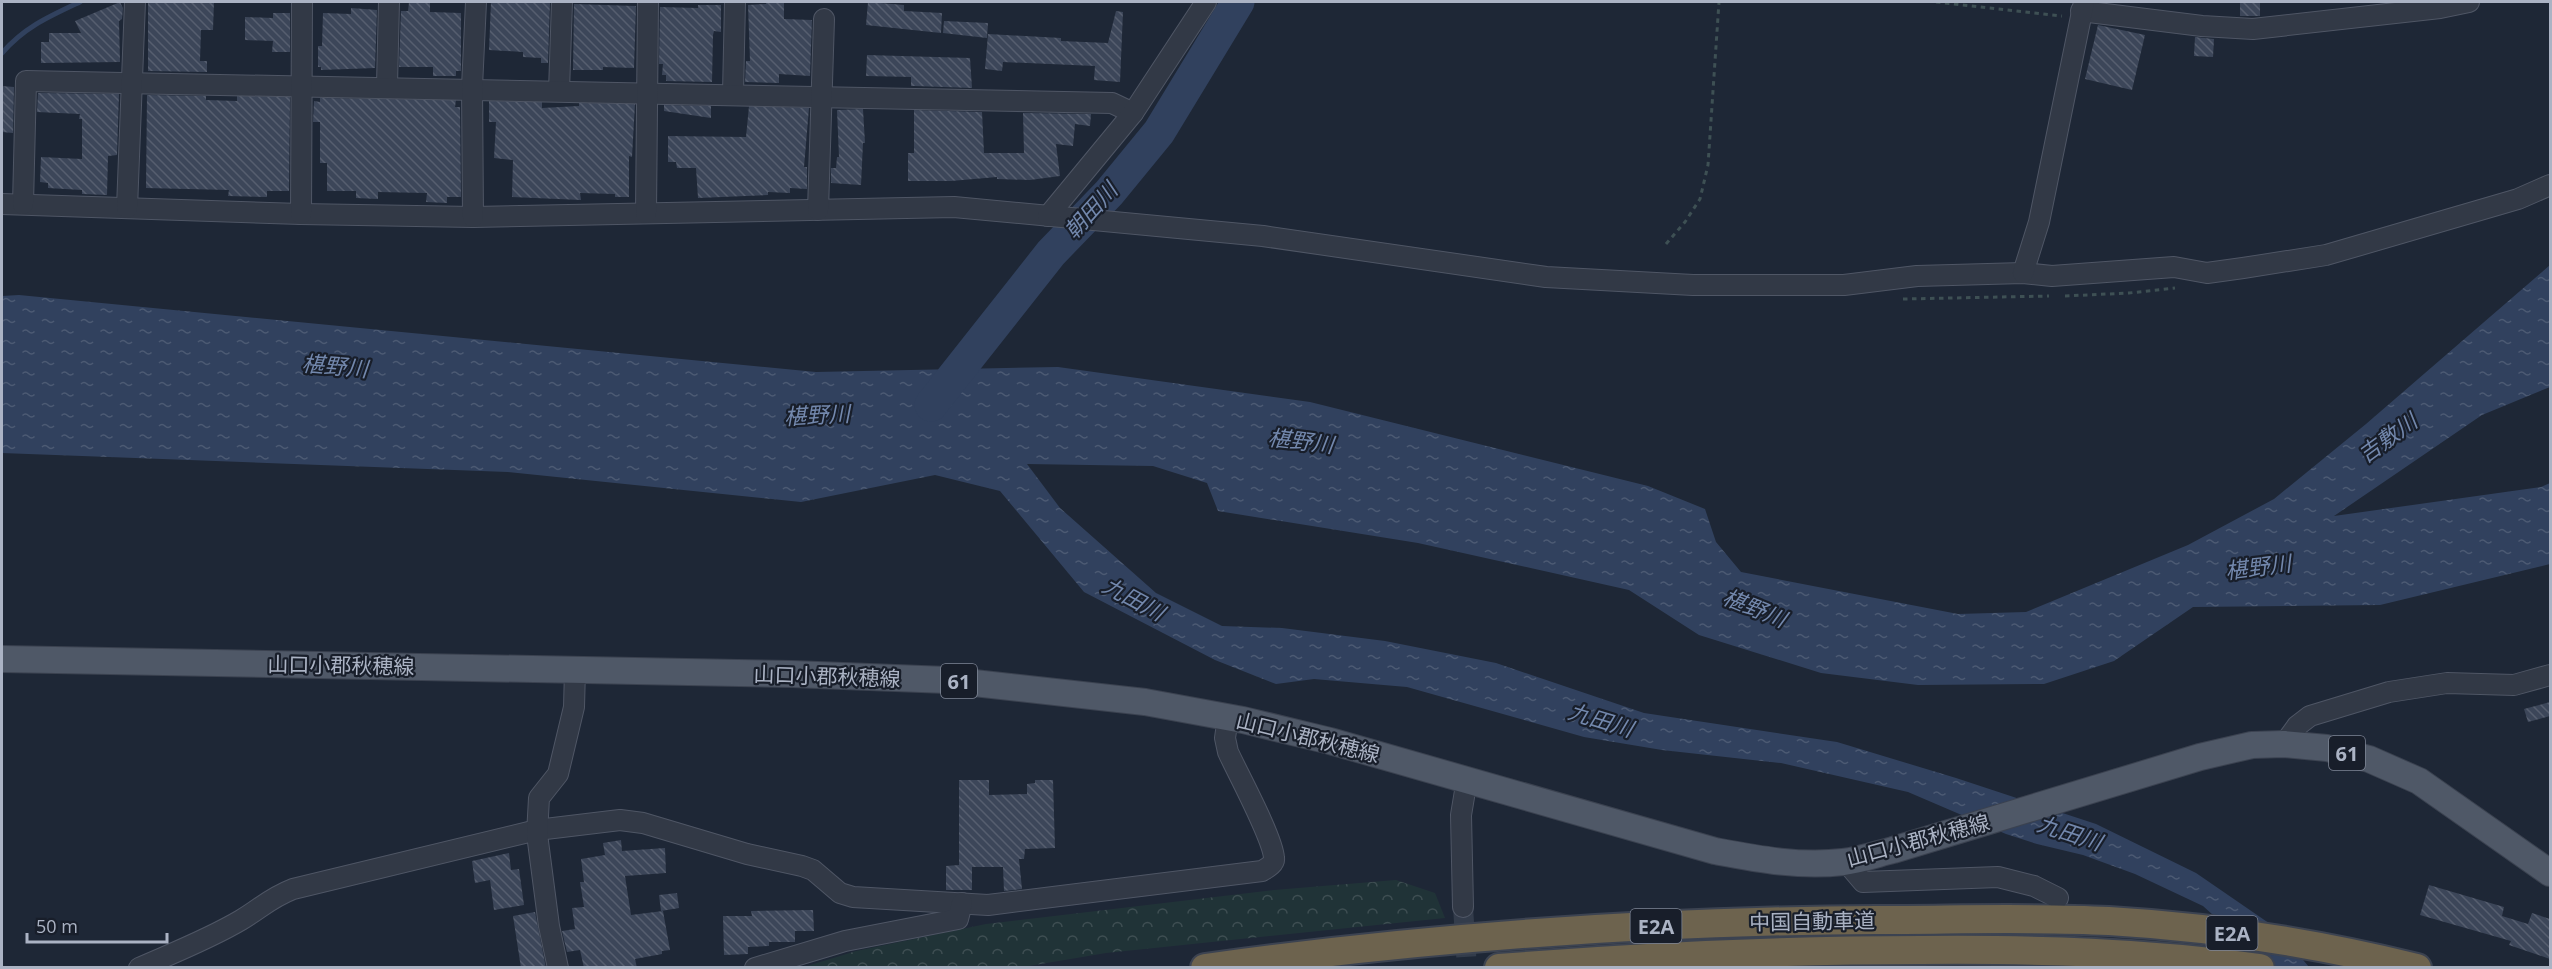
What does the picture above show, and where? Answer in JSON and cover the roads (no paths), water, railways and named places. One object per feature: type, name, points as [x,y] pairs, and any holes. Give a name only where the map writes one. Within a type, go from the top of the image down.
[{"type":"highway","name":"中国自動車道","points":[[1205,968],[1302,954],[1604,928],[1793,921],[2108,921],[2269,937],[2355,953],[2417,968]]},
{"type":"highway","name":"中国自動車道","points":[[1499,968],[1603,960],[1823,950],[2025,950],[2155,956],[2260,968]]},
{"type":"main road","name":"山口小郡秋穂線","points":[[2,659],[792,674],[947,680],[1145,702],[1228,717],[1330,741],[1715,851],[1768,861],[1812,864],[1846,862],[1893,850],[2200,757],[2252,745],[2284,744],[2327,748],[2369,759],[2420,780],[2550,873]]},
{"type":"street","points":[[127,208],[135,2]]},
{"type":"street","points":[[301,214],[302,2]]},
{"type":"street","points":[[387,86],[389,2]]},
{"type":"street","points":[[473,217],[472,87],[476,2]]},
{"type":"street","points":[[559,91],[562,2]]},
{"type":"street","points":[[646,213],[648,2]]},
{"type":"street","points":[[733,93],[735,2]]},
{"type":"street","points":[[1055,217],[1133,113],[1206,2]]},
{"type":"street","points":[[2023,273],[2039,222],[2082,10],[2202,26],[2253,29],[2440,8],[2469,2]]},
{"type":"street","points":[[818,210],[824,19]]},
{"type":"street","points":[[23,204],[26,81],[733,93],[1112,104],[1133,113]]},
{"type":"street","points":[[2,204],[473,217],[954,207],[1263,236],[1546,277],[1694,285],[1844,285],[1917,276],[2023,273],[2052,276],[2174,267],[2207,273],[2326,255],[2518,199],[2550,185]]},
{"type":"street","points":[[558,968],[549,926],[537,830],[539,798],[558,774],[564,753],[574,707],[574,670]]},
{"type":"street","points":[[2284,744],[2297,726],[2310,716],[2390,692],[2447,683],[2514,686],[2550,675]]},
{"type":"street","points":[[139,968],[242,920],[273,897],[293,889],[537,830],[620,820],[643,823],[732,850],[813,870],[840,892],[853,897],[988,905],[1262,871],[1273,863],[1274,858],[1267,835],[1228,752],[1225,738],[1228,717]]},
{"type":"street","points":[[1463,907],[1461,815],[1467,779]]},
{"type":"street","points":[[1846,862],[1863,882],[1998,877],[2034,886],[2058,898]]},
{"type":"street","points":[[755,968],[845,941],[958,919],[962,903]]},
{"type":"water","points":[[2550,265],[2550,387],[2482,415],[2334,516],[2541,487],[2550,483],[2550,564],[2380,605],[2193,607],[2114,661],[2044,684],[1918,685],[1821,673],[1699,635],[1629,590],[1418,543],[1218,511],[1207,483],[1153,466],[1027,464],[1060,508],[1156,593],[1222,626],[1282,628],[1385,641],[1496,663],[1644,713],[1837,742],[1956,778],[2096,824],[2196,873],[2276,928],[2309,967],[2271,967],[2203,906],[2135,874],[2083,855],[2006,834],[1908,792],[1781,763],[1662,750],[1584,737],[1407,687],[1314,679],[1276,684],[1215,660],[1084,592],[1000,491],[935,475],[801,502],[508,472],[2,453],[2,296],[19,295],[816,372],[1058,367],[1310,402],[1648,486],[1705,509],[1716,542],[1741,572],[1958,614],[2026,612],[2188,545],[2274,499],[2366,424]]},
{"type":"waterway","points":[[2,53],[28,29],[80,2]]},
{"type":"waterway","name":"朝田川","points":[[931,405],[1051,253],[1109,193],[1159,132],[1238,2]]},
{"type":"tunnel","points":[[1463,907],[1467,968]]},
{"type":"water label","name":"椹野川","points":[[335,365]]},
{"type":"water label","name":"椹野川","points":[[817,414]]},
{"type":"water label","name":"吉敷川","points":[[2387,437]]},
{"type":"water label","name":"椹野川","points":[[1301,440]]},
{"type":"water label","name":"椹野川","points":[[2258,566]]},
{"type":"water label","name":"九田川","points":[[1134,598]]},
{"type":"water label","name":"椹野川","points":[[1755,607]]},
{"type":"water label","name":"九田川","points":[[1601,719]]},
{"type":"water label","name":"九田川","points":[[2070,832]]}]
